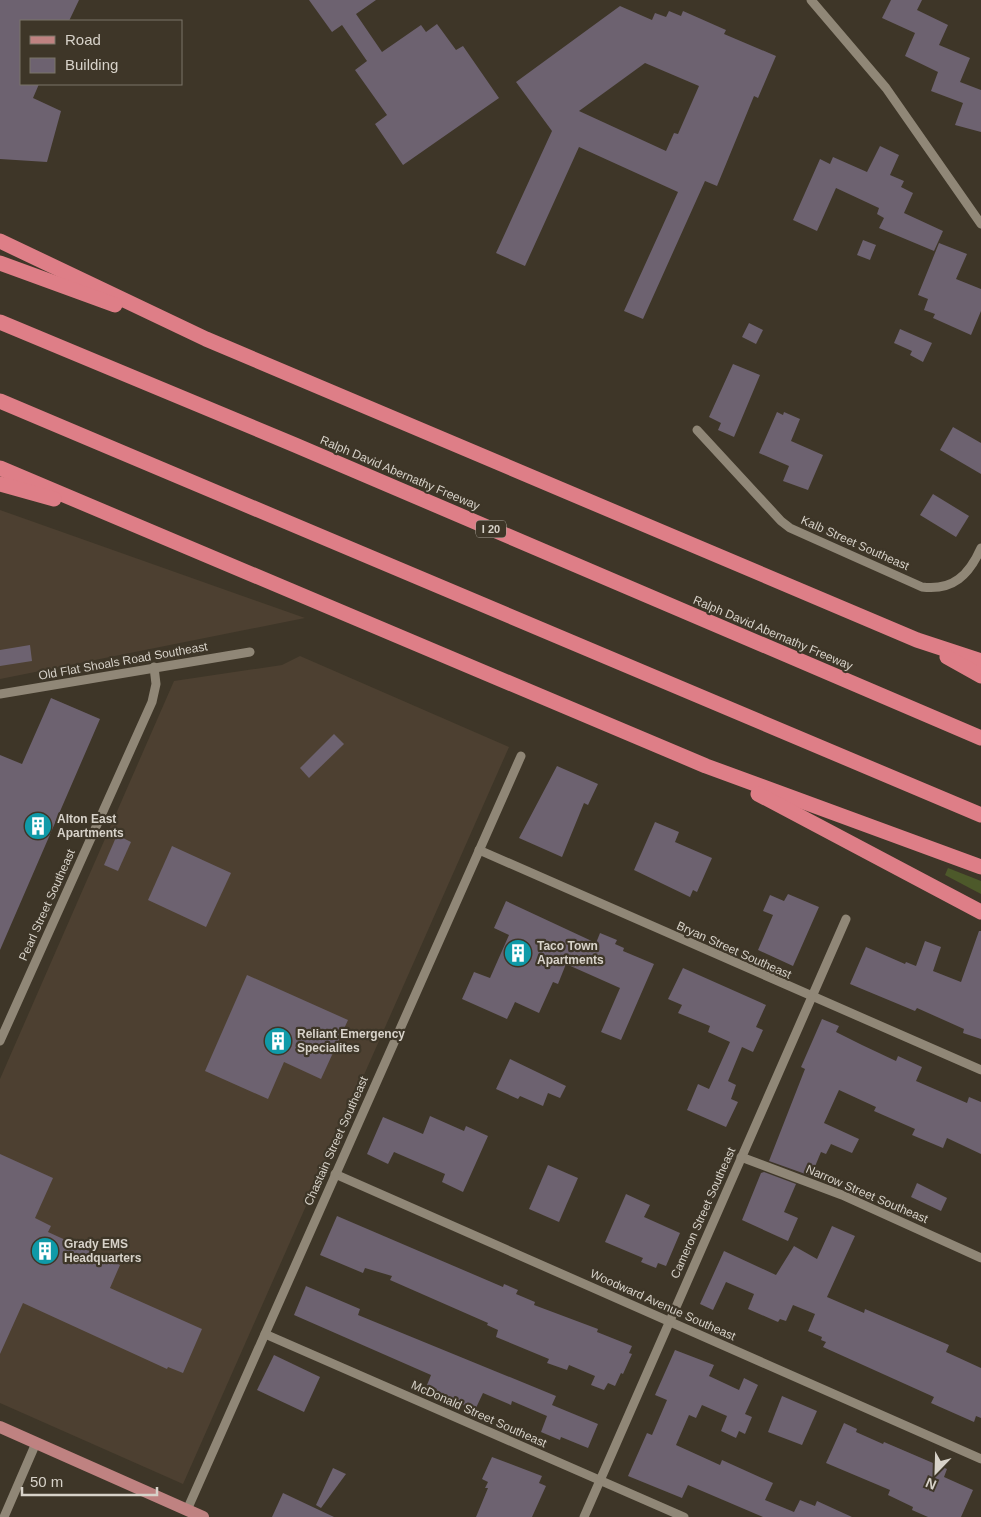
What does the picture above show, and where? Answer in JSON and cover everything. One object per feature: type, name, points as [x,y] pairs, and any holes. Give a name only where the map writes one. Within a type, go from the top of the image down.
[{"type":"highway","points":[[0,240],[206,339]]},
{"type":"highway","points":[[0,263],[206,339],[917,640],[981,661]]},
{"type":"highway","name":"Ralph David Abernathy Freeway","points":[[0,322],[295,445],[981,738]]},
{"type":"highway","points":[[0,401],[981,815]]},
{"type":"highway","points":[[0,468],[706,766],[981,867]]},
{"type":"highway","points":[[0,484],[104,512]]},
{"type":"highway","points":[[917,640],[981,676]]},
{"type":"highway","points":[[706,766],[981,912]]},
{"type":"main road","points":[[0,1427],[203,1517]]},
{"type":"street","points":[[811,0],[886,88],[981,224]]},
{"type":"street","name":"Kalb Street Southeast","points":[[697,430],[781,521],[790,528],[922,587],[932,588],[954,584],[969,572],[981,548]]},
{"type":"street","name":"Old Flat Shoals Road Southeast","points":[[0,694],[250,652]]},
{"type":"street","name":"Pearl Street Southeast","points":[[0,1041],[152,702],[156,684],[154,667]]},
{"type":"street","name":"Chastain Street Southeast","points":[[187,1510],[521,756]]},
{"type":"street","name":"Bryan Street Southeast","points":[[479,850],[810,997],[981,1070]]},
{"type":"street","name":"Cameron Street Southeast","points":[[584,1517],[810,997],[846,919]]},
{"type":"street","name":"Narrow Street Southeast","points":[[741,1157],[842,1195],[981,1258]]},
{"type":"street","name":"Woodward Avenue Southeast","points":[[335,1174],[981,1459]]},
{"type":"street","name":"McDonald Street Southeast","points":[[265,1334],[684,1517]]},
{"type":"street","points":[[4,1517],[36,1443]]},
{"type":"shaded area","points":[[0,510],[305,618],[0,679]]},
{"type":"shaded area","points":[[300,656],[509,747],[183,1484],[0,1403],[0,1079],[174,681],[282,665]]},
{"type":"green space","points":[[948,868],[981,881],[981,894],[945,875]]},
{"type":"building","points":[[0,0],[79,0],[69,20],[20,20],[20,85],[39,85],[33,98],[61,111],[47,162],[0,159]]},
{"type":"building","points":[[309,0],[376,0],[356,14],[382,52],[421,25],[426,32],[437,24],[456,50],[463,46],[499,98],[403,165],[375,124],[387,115],[355,70],[367,61],[342,25],[332,32]]},
{"type":"building","points":[[891,0],[922,0],[917,10],[948,25],[939,45],[970,58],[960,82],[981,90],[981,132],[955,125],[963,103],[931,91],[938,72],[905,56],[915,33],[882,18]]},
{"type":"building","points":[[620,6],[652,20],[655,13],[666,17],[669,11],[681,16],[683,11],[726,30],[724,34],[776,56],[758,98],[754,96],[717,186],[705,181],[643,319],[624,311],[678,192],[579,147],[525,266],[496,253],[552,131],[516,82]],"holes":[[[645,63],[699,86],[678,134],[674,133],[666,151],[579,111]]]},
{"type":"building","points":[[880,146],[899,155],[890,175],[904,181],[901,187],[913,193],[904,213],[943,231],[934,251],[879,228],[884,218],[877,214],[879,208],[836,188],[817,231],[793,220],[820,159],[830,164],[833,157],[867,172]]},
{"type":"building","points":[[863,240],[876,245],[870,260],[857,255]]},
{"type":"building","points":[[939,243],[967,254],[956,279],[981,289],[981,311],[971,335],[933,318],[935,314],[924,310],[928,299],[918,295]]},
{"type":"building","points":[[749,323],[763,330],[756,344],[742,337]]},
{"type":"building","points":[[900,329],[932,343],[923,362],[910,355],[912,351],[894,343]]},
{"type":"building","points":[[733,364],[760,375],[734,437],[718,430],[721,423],[709,417]]},
{"type":"building","points":[[777,412],[783,415],[784,412],[800,419],[791,441],[823,455],[808,490],[783,481],[789,466],[759,453]]},
{"type":"building","points":[[953,427],[981,443],[981,474],[940,450]]},
{"type":"building","points":[[933,494],[969,516],[956,537],[920,515]]},
{"type":"building","points":[[30,645],[32,661],[0,666],[0,650]]},
{"type":"building","name":"Alton East Apartments","points":[[51,698],[100,719],[0,950],[0,755],[22,764]]},
{"type":"building","points":[[334,734],[344,744],[309,778],[300,768]]},
{"type":"building","points":[[557,766],[598,784],[588,805],[584,803],[562,857],[519,838]]},
{"type":"building","points":[[655,822],[679,832],[675,842],[712,858],[697,892],[693,890],[690,897],[634,870]]},
{"type":"building","points":[[117,835],[131,842],[118,871],[104,865]]},
{"type":"building","points":[[172,846],[231,873],[206,927],[148,900]]},
{"type":"building","points":[[788,894],[819,907],[793,966],[758,950],[773,915],[763,911],[770,895],[784,901]]},
{"type":"building","points":[[506,901],[596,943],[600,933],[617,940],[615,944],[624,948],[623,951],[654,964],[621,1040],[601,1032],[620,988],[566,964],[558,984],[553,982],[539,1013],[515,1002],[507,1019],[462,999],[474,972],[490,978],[509,935],[494,928]]},
{"type":"building","points":[[979,931],[981,931],[981,1039],[963,1033],[964,1029],[917,1008],[915,1011],[850,984],[866,947],[905,964],[906,962],[916,966],[925,941],[941,947],[933,971],[961,982]]},
{"type":"building","points":[[683,968],[766,1005],[756,1027],[763,1030],[753,1052],[742,1047],[728,1081],[736,1085],[731,1099],[738,1102],[726,1127],[687,1110],[698,1084],[709,1089],[730,1042],[708,1032],[710,1026],[678,1013],[682,1005],[668,999]]},
{"type":"building","name":"Reliant Emergency Specialites","points":[[247,975],[348,1020],[321,1079],[284,1062],[268,1099],[205,1071]]},
{"type":"building","points":[[822,1019],[839,1026],[836,1032],[862,1045],[896,1061],[898,1056],[922,1067],[916,1081],[967,1103],[969,1097],[981,1102],[981,1154],[947,1138],[943,1148],[912,1135],[915,1129],[874,1111],[876,1107],[839,1090],[824,1123],[859,1139],[852,1153],[831,1144],[826,1154],[821,1152],[811,1176],[769,1161],[805,1069],[801,1067]]},
{"type":"building","points":[[510,1059],[566,1086],[560,1098],[548,1093],[543,1106],[520,1096],[518,1099],[496,1089]]},
{"type":"building","points":[[430,1116],[464,1131],[466,1126],[488,1136],[463,1192],[442,1182],[445,1174],[394,1152],[388,1164],[367,1154],[383,1117],[423,1134]]},
{"type":"building","name":"Grady EMS Headquarters","points":[[0,1154],[53,1178],[35,1218],[51,1226],[48,1232],[120,1265],[110,1288],[202,1329],[183,1373],[168,1367],[167,1369],[23,1303],[0,1354]]},
{"type":"building","points":[[548,1165],[578,1178],[559,1222],[529,1209]]},
{"type":"building","points":[[764,1172],[796,1184],[784,1212],[798,1218],[788,1241],[742,1220],[761,1173]]},
{"type":"building","points":[[917,1183],[947,1198],[941,1211],[911,1197]]},
{"type":"building","points":[[626,1194],[650,1205],[644,1217],[680,1233],[666,1266],[658,1263],[656,1268],[641,1262],[643,1258],[605,1242]]},
{"type":"building","points":[[337,1216],[503,1287],[504,1284],[518,1290],[516,1294],[535,1302],[534,1305],[598,1329],[597,1332],[632,1346],[629,1353],[632,1354],[623,1374],[621,1373],[615,1386],[608,1383],[604,1390],[591,1385],[595,1376],[569,1365],[567,1370],[547,1363],[549,1359],[496,1337],[498,1330],[487,1325],[488,1323],[390,1280],[392,1276],[365,1268],[363,1273],[320,1255]]},
{"type":"building","points":[[832,1226],[855,1236],[827,1297],[864,1313],[865,1309],[949,1345],[946,1352],[981,1368],[981,1418],[976,1416],[974,1422],[931,1403],[934,1397],[823,1347],[826,1342],[821,1340],[822,1337],[808,1331],[815,1314],[793,1305],[786,1321],[780,1319],[778,1322],[748,1309],[754,1294],[726,1282],[713,1310],[700,1304],[724,1251],[776,1275],[794,1246],[817,1259]]},
{"type":"building","points":[[306,1286],[360,1309],[358,1315],[556,1396],[552,1405],[598,1424],[588,1448],[561,1437],[560,1440],[541,1432],[547,1416],[512,1401],[511,1405],[483,1393],[475,1410],[435,1393],[437,1389],[427,1385],[431,1375],[294,1315]]},
{"type":"building","points":[[675,1350],[714,1365],[709,1376],[739,1390],[744,1378],[758,1385],[745,1414],[752,1417],[745,1434],[739,1431],[736,1438],[721,1431],[727,1416],[702,1405],[696,1418],[689,1415],[676,1445],[720,1465],[722,1460],[773,1483],[765,1500],[794,1512],[800,1500],[815,1506],[817,1501],[852,1517],[763,1517],[688,1485],[682,1498],[628,1476],[647,1433],[652,1435],[667,1400],[655,1395]]},
{"type":"building","points":[[274,1355],[320,1377],[304,1412],[257,1390]]},
{"type":"building","points":[[782,1396],[817,1411],[802,1445],[768,1432]]},
{"type":"building","points":[[844,1423],[857,1429],[856,1432],[947,1469],[944,1477],[973,1490],[961,1517],[928,1517],[912,1510],[913,1507],[888,1495],[890,1490],[826,1463]]},
{"type":"building","points":[[492,1457],[542,1476],[539,1483],[546,1486],[532,1517],[476,1517],[488,1488],[485,1488],[488,1482],[482,1479]]},
{"type":"building","points":[[333,1468],[346,1474],[321,1508],[316,1505]]},
{"type":"building","points":[[283,1493],[334,1517],[272,1517]]},
{"type":"place","name":"Alton East Apartments","points":[[38,826]]},
{"type":"place","name":"Taco Town Apartments","points":[[518,953]]},
{"type":"place","name":"Reliant Emergency Specialites","points":[[278,1041]]},
{"type":"place","name":"Grady EMS Headquarters","points":[[45,1251]]}]
